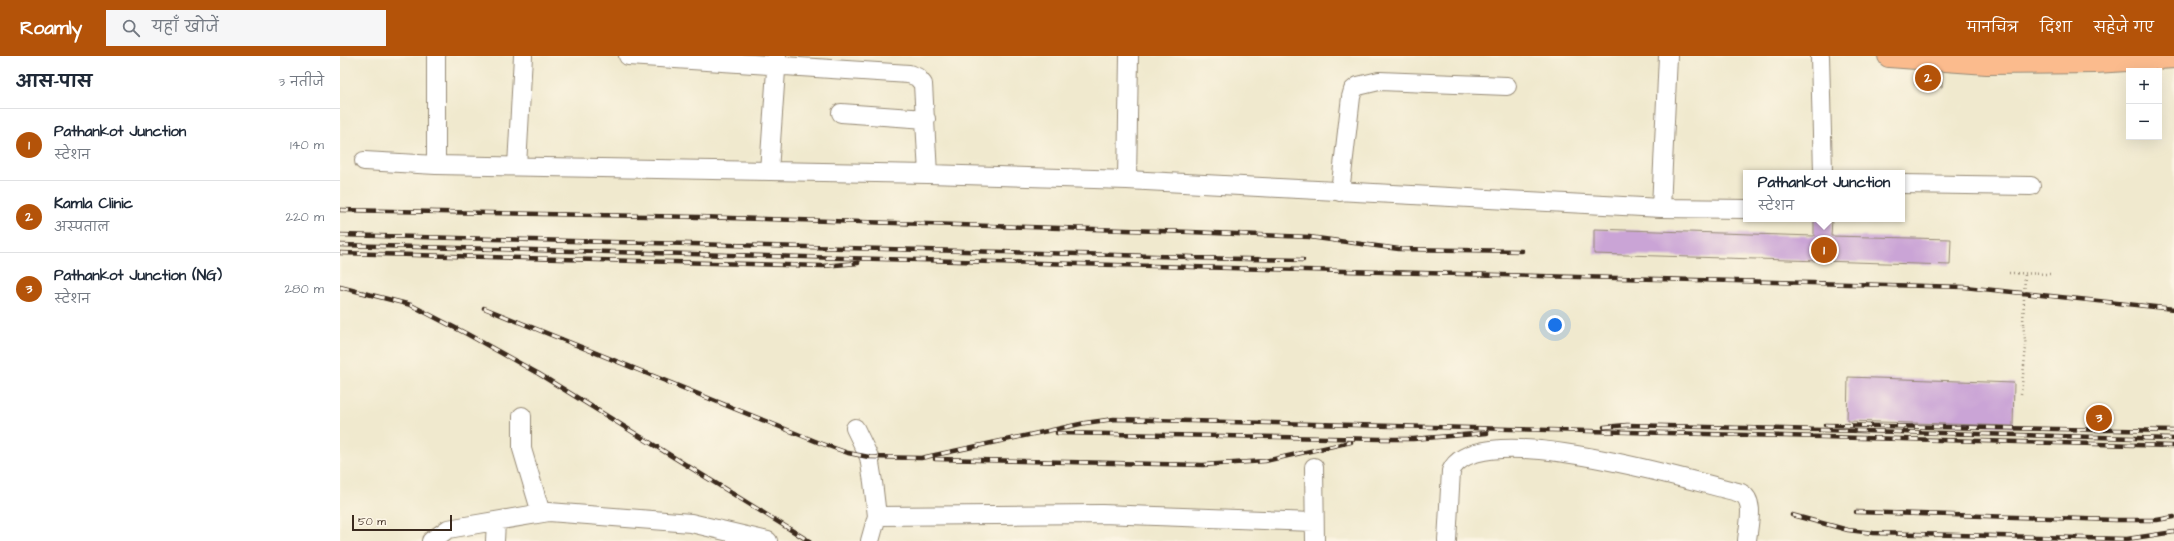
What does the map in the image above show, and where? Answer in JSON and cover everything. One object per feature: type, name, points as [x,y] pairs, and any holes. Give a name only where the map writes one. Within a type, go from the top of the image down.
[{"type":"main road","points":[[1889,56],[2095,62],[2174,57]]},
{"type":"street","points":[[436,56],[436,165]]},
{"type":"street","points":[[517,166],[523,56]]},
{"type":"street","points":[[628,56],[777,61],[909,74],[917,78],[923,84],[928,174]]},
{"type":"street","points":[[1127,180],[1129,56]]},
{"type":"street","points":[[1661,208],[1668,56]]},
{"type":"street","points":[[1820,56],[1823,170]]},
{"type":"street","points":[[769,171],[777,61]]},
{"type":"street","points":[[1340,192],[1350,97],[1353,90],[1358,86],[1379,81],[1507,86]]},
{"type":"street","points":[[841,113],[926,119]]},
{"type":"street","points":[[364,161],[436,165],[928,174],[1127,180],[1661,208],[1743,209]]},
{"type":"street","points":[[1905,184],[2031,186]]},
{"type":"street","points":[[522,416],[522,449],[541,513]]},
{"type":"street","points":[[855,428],[868,457],[876,516],[870,541]]},
{"type":"street","points":[[1447,541],[1451,471],[1454,465],[1460,458],[1478,452],[1513,448],[1586,456],[1740,492],[1746,495],[1750,503],[1747,541]]},
{"type":"street","points":[[1314,467],[1315,541]]},
{"type":"street","points":[[431,541],[448,530],[541,513],[561,512],[691,523],[768,541]]},
{"type":"street","points":[[876,516],[1102,514],[1314,522]]},
{"type":"street","points":[[495,541],[496,521]]},
{"type":"path","points":[[2009,273],[2050,274]]},
{"type":"path","points":[[2021,394],[2026,347],[2023,324],[2025,274]]},
{"type":"building","points":[[1916,70],[1943,72],[1942,87],[1915,85]]},
{"type":"building","points":[[1814,222],[1832,222],[1831,236],[1951,239],[1950,265],[1594,254],[1594,229],[1814,236]]},
{"type":"building","points":[[1848,377],[2014,383],[2013,426],[1847,421]]},
{"type":"railway","points":[[340,210],[699,217],[1191,232],[1309,237],[1399,249],[1522,251]]},
{"type":"railway","points":[[340,235],[1193,257]]},
{"type":"railway","points":[[340,245],[1964,287],[2174,309]]},
{"type":"railway","points":[[340,253],[823,266],[858,263]]},
{"type":"railway","points":[[1187,258],[1303,260]]},
{"type":"railway","points":[[340,287],[411,305],[467,334],[539,374],[809,541]]},
{"type":"railway","points":[[484,308],[820,443],[848,453],[869,457],[921,458],[1085,423],[1114,419],[2174,446]]},
{"type":"railway","points":[[1604,427],[1627,425],[2174,439]]},
{"type":"railway","points":[[1825,425],[2174,431]]},
{"type":"railway","points":[[1057,433],[1382,439],[1413,439],[1487,433]]},
{"type":"railway","points":[[935,459],[1203,465],[1265,461],[1351,442]]},
{"type":"railway","points":[[1856,512],[2116,520],[2157,520],[2174,517]]},
{"type":"railway","points":[[1792,515],[1848,530],[1873,533],[2127,539],[2174,532]]},
{"type":"place","name":"Kamla Clinic","points":[[1928,78]]},
{"type":"place","name":"Pathankot Junction","points":[[1824,250]]},
{"type":"place","name":"Pathankot Junction (NG)","points":[[2099,418]]}]
